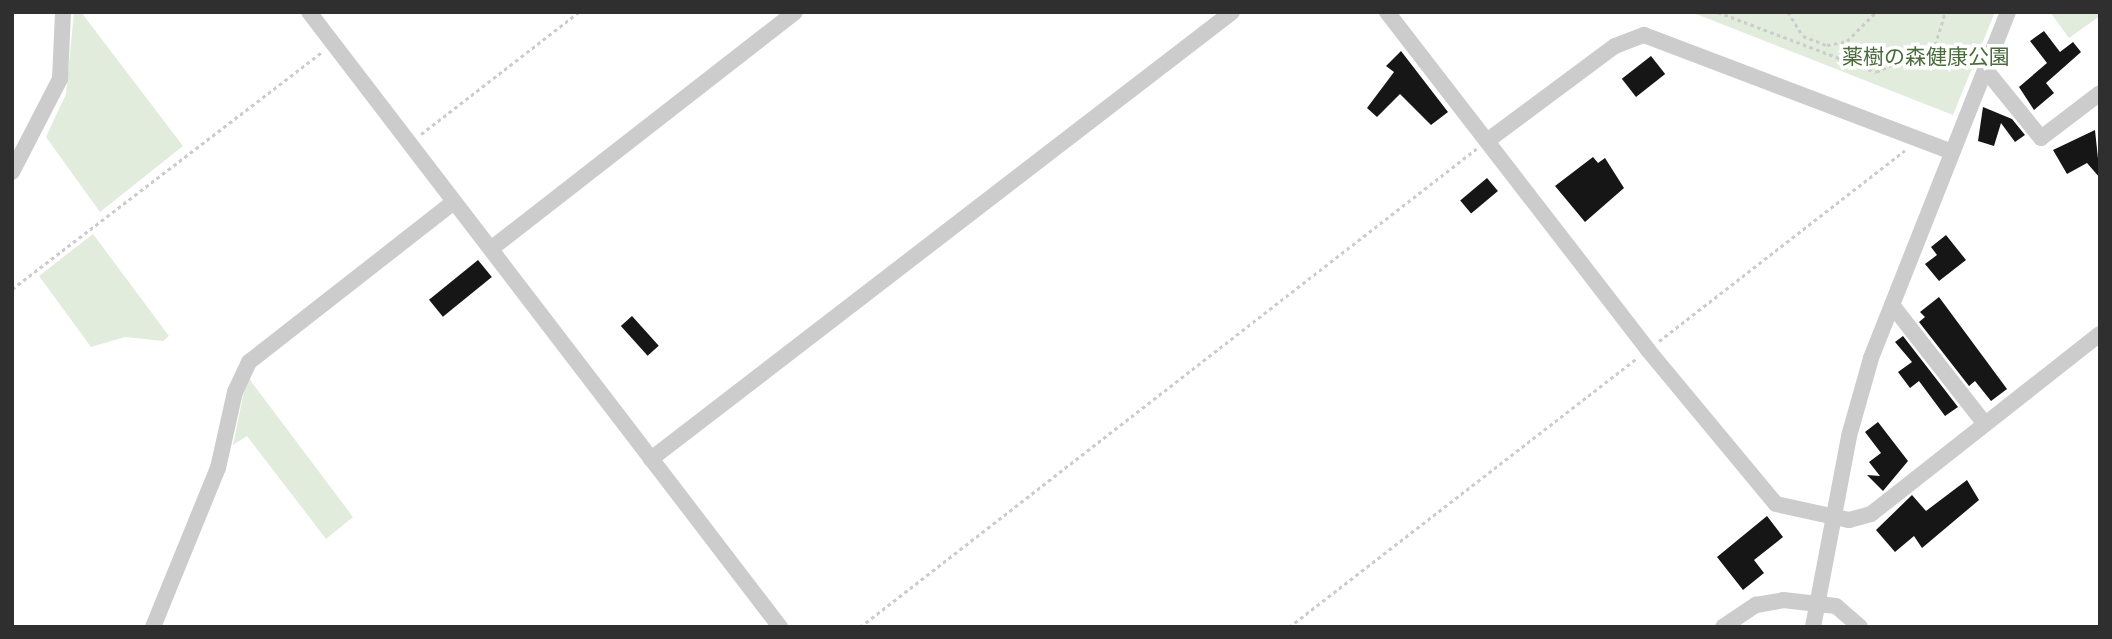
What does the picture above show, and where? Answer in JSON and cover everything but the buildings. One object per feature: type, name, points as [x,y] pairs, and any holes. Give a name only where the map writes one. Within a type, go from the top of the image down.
[{"type":"street","points":[[12,172],[60,79],[63,12]]},
{"type":"street","points":[[309,12],[780,627]]},
{"type":"street","points":[[492,248],[796,12]]},
{"type":"street","points":[[651,460],[1232,12]]},
{"type":"street","points":[[1387,12],[1648,350],[1764,494],[1794,511],[1832,519],[1871,514],[2100,334]]},
{"type":"street","points":[[1813,627],[1849,436],[1892,305],[2008,12]]},
{"type":"street","points":[[1487,141],[1615,46],[1644,36],[1951,152]]},
{"type":"street","points":[[1985,69],[2041,138],[2100,93]]},
{"type":"street","points":[[153,627],[218,468],[235,392],[249,362],[454,202]]},
{"type":"street","points":[[1892,305],[1985,424]]},
{"type":"street","points":[[1723,627],[1768,601],[1836,606],[1860,627]]},
{"type":"path","points":[[410,143],[579,12]]},
{"type":"path","points":[[1718,12],[1876,72],[1936,46],[1945,12]]},
{"type":"path","points":[[1788,12],[1803,36],[1827,44],[1847,41],[1874,13]]},
{"type":"path","points":[[12,289],[334,43]]},
{"type":"path","points":[[1289,627],[1918,139]]},
{"type":"path","points":[[860,627],[1487,141]]},
{"type":"green space","points":[[74,12],[81,12],[183,146],[100,212],[46,137],[66,94]]},
{"type":"green space","name":"薬樹の森健康公園","points":[[1691,12],[1995,12],[1953,115]]},
{"type":"green space","points":[[2050,12],[2100,12],[2100,16],[2069,38]]},
{"type":"green space","points":[[93,234],[169,336],[163,341],[125,337],[91,347],[39,276]]},
{"type":"green space","points":[[247,376],[353,517],[326,539],[247,436],[233,445]]}]
